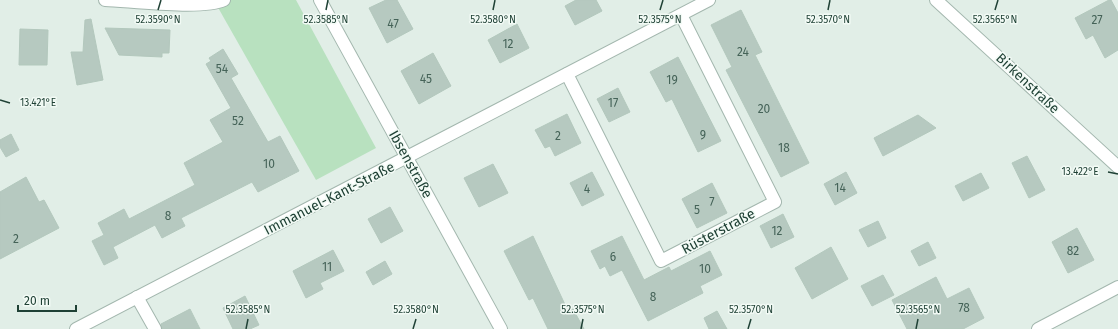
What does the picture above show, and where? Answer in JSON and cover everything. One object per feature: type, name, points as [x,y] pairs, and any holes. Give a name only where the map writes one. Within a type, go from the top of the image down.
[{"type":"street","points":[[105,0],[187,4],[216,4],[224,0]]},
{"type":"street","name":"Ibsenstraße","points":[[320,0],[408,157],[501,329]]},
{"type":"street","name":"Immanuel-Kant-Straße","points":[[76,329],[709,0]]},
{"type":"street","name":"Birkenstraße","points":[[936,0],[1118,167]]},
{"type":"street","name":"Rüsterstraße","points":[[567,74],[661,261],[775,202],[681,15]]},
{"type":"street","points":[[1038,329],[1118,286]]},
{"type":"street","points":[[138,297],[155,329]]},
{"type":"green space","points":[[224,0],[296,0],[376,148],[316,180],[216,4]]},
{"type":"building","points":[[386,0],[397,0],[413,29],[387,43],[369,8]]},
{"type":"building","points":[[576,0],[596,0],[602,11],[575,25],[565,6]]},
{"type":"building","points":[[1111,0],[1118,13],[1118,50],[1105,58],[1093,35],[1086,39],[1075,18]]},
{"type":"building","points":[[741,10],[762,52],[755,55],[809,163],[781,177],[726,70],[732,67],[711,25]]},
{"type":"building","points":[[91,19],[103,80],[77,85],[71,52],[83,52],[85,20]]},
{"type":"building","points":[[517,24],[529,48],[500,63],[488,40]]},
{"type":"building","points":[[105,28],[170,30],[169,53],[162,53],[162,57],[119,55]]},
{"type":"building","points":[[20,29],[48,30],[47,65],[19,65]]},
{"type":"building","points":[[223,49],[238,74],[231,78],[268,142],[280,136],[299,171],[258,192],[252,182],[181,218],[185,226],[162,238],[155,225],[113,247],[118,258],[104,265],[92,241],[104,235],[98,223],[124,209],[129,219],[195,185],[184,163],[223,142],[210,120],[231,108],[206,64],[211,61],[209,58]]},
{"type":"building","points":[[433,53],[451,86],[419,104],[401,71]]},
{"type":"building","points":[[678,57],[721,141],[698,152],[672,99],[666,102],[650,72]]},
{"type":"building","points":[[618,88],[630,112],[609,122],[597,99]]},
{"type":"building","points":[[567,114],[581,143],[555,156],[550,146],[545,148],[535,130]]},
{"type":"building","points":[[918,115],[936,128],[883,156],[874,138]]},
{"type":"building","points":[[11,134],[19,150],[6,157],[0,147],[0,140]]},
{"type":"building","points":[[1027,156],[1045,190],[1029,198],[1012,163]]},
{"type":"building","points":[[493,164],[508,193],[479,207],[464,178]]},
{"type":"building","points":[[592,172],[604,195],[582,206],[570,183]]},
{"type":"building","points":[[846,172],[857,193],[835,205],[824,184]]},
{"type":"building","points":[[981,173],[989,188],[963,201],[955,186]]},
{"type":"building","points":[[26,177],[39,202],[44,200],[59,228],[0,259],[0,192]]},
{"type":"building","points":[[712,183],[727,213],[697,228],[682,199]]},
{"type":"building","points":[[390,207],[403,231],[381,243],[368,219]]},
{"type":"building","points":[[783,214],[794,237],[771,248],[760,226]]},
{"type":"building","points":[[878,221],[886,238],[868,247],[859,230]]},
{"type":"building","points":[[1077,228],[1094,260],[1068,273],[1052,242]]},
{"type":"building","points":[[533,236],[568,311],[573,309],[584,329],[548,329],[533,298],[529,300],[504,251]]},
{"type":"building","points":[[622,236],[644,280],[669,267],[671,271],[710,251],[722,275],[700,286],[703,293],[648,321],[622,270],[610,276],[605,266],[600,269],[591,251]]},
{"type":"building","points":[[928,242],[936,258],[919,266],[911,251]]},
{"type":"building","points":[[831,247],[848,279],[812,299],[795,268]]},
{"type":"building","points":[[333,250],[344,271],[320,283],[323,289],[306,298],[293,271]]},
{"type":"building","points":[[385,261],[392,274],[373,285],[366,272]]},
{"type":"building","points":[[883,275],[894,295],[872,306],[861,286]]},
{"type":"building","points":[[936,277],[947,299],[969,288],[984,318],[963,329],[907,329],[892,300]]},
{"type":"building","points":[[245,296],[259,325],[250,329],[233,329],[223,308]]},
{"type":"building","points":[[190,309],[200,329],[162,329],[161,324]]},
{"type":"building","points":[[717,311],[727,329],[709,329],[704,318]]}]
